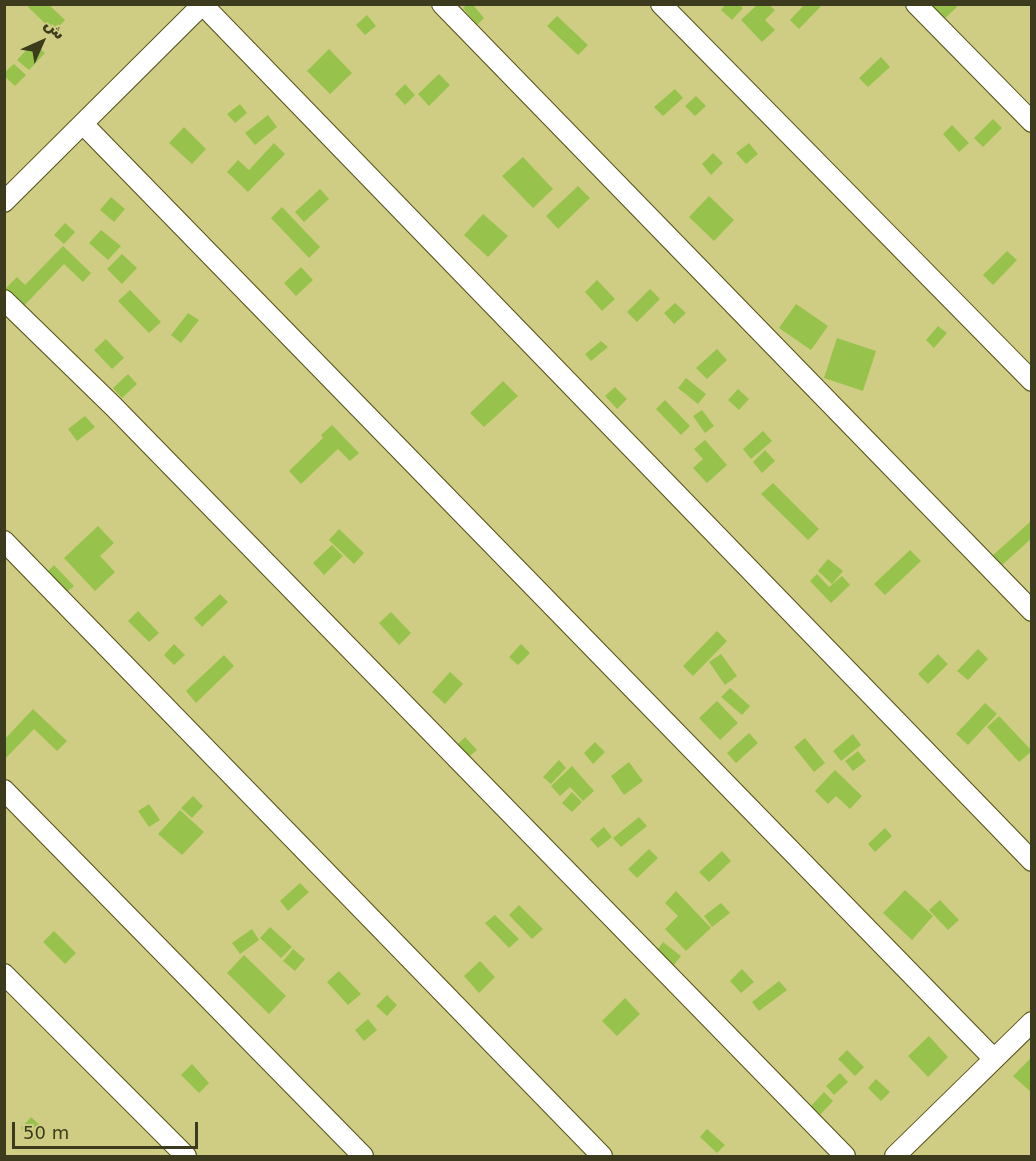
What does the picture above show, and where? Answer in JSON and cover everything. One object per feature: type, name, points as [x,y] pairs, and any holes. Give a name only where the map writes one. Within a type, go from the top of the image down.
[{"type":"street","points":[[442,4],[1032,611]]},
{"type":"street","points":[[661,4],[1032,381]]},
{"type":"street","points":[[916,4],[1032,122]]},
{"type":"street","points":[[4,202],[202,5],[1032,861]]},
{"type":"street","points":[[82,124],[994,1059]]},
{"type":"street","points":[[4,300],[114,407],[845,1156]]},
{"type":"street","points":[[4,542],[602,1156]]},
{"type":"street","points":[[4,790],[363,1156]]},
{"type":"street","points":[[4,974],[186,1156]]},
{"type":"street","points":[[895,1156],[1032,1022]]},
{"type":"building","points":[[30,4],[48,4],[65,20],[54,32],[28,7]]},
{"type":"building","points":[[726,4],[739,4],[743,8],[732,20],[721,10]]},
{"type":"building","points":[[805,4],[823,4],[799,29],[790,20]]},
{"type":"building","points":[[929,4],[954,4],[957,7],[943,20]]},
{"type":"building","points":[[473,5],[484,18],[477,25],[463,8]]},
{"type":"building","points":[[757,5],[769,5],[775,10],[765,20],[775,30],[762,42],[741,20]]},
{"type":"building","points":[[367,15],[376,26],[365,35],[356,25]]},
{"type":"building","points":[[557,16],[588,45],[578,55],[547,26]]},
{"type":"building","points":[[33,43],[45,53],[29,70],[17,60]]},
{"type":"building","points":[[329,49],[352,73],[330,94],[307,71]]},
{"type":"building","points":[[881,57],[890,67],[868,87],[859,78]]},
{"type":"building","points":[[14,64],[26,75],[15,86],[4,76],[4,73]]},
{"type":"building","points":[[439,74],[450,85],[429,106],[418,94]]},
{"type":"building","points":[[405,84],[415,95],[405,105],[395,94]]},
{"type":"building","points":[[675,89],[683,98],[663,116],[654,107]]},
{"type":"building","points":[[696,96],[706,106],[695,116],[685,106]]},
{"type":"building","points":[[240,104],[247,113],[235,123],[227,114]]},
{"type":"building","points":[[268,115],[277,127],[255,145],[245,133]]},
{"type":"building","points":[[993,119],[1002,128],[983,147],[974,138]]},
{"type":"building","points":[[952,125],[969,143],[959,152],[943,134]]},
{"type":"building","points":[[184,127],[206,149],[192,164],[169,143]]},
{"type":"building","points":[[274,143],[285,154],[248,192],[227,172],[238,160],[249,170]]},
{"type":"building","points":[[749,143],[758,154],[746,164],[736,153]]},
{"type":"building","points":[[713,153],[723,163],[711,175],[702,164]]},
{"type":"building","points":[[523,157],[553,189],[533,208],[502,176]]},
{"type":"building","points":[[578,186],[590,198],[558,229],[546,216]]},
{"type":"building","points":[[320,189],[329,199],[304,222],[295,212]]},
{"type":"building","points":[[709,196],[734,220],[714,241],[689,217]]},
{"type":"building","points":[[111,197],[125,209],[114,222],[100,210]]},
{"type":"building","points":[[282,207],[320,247],[309,258],[271,218]]},
{"type":"building","points":[[483,214],[508,236],[488,257],[464,235]]},
{"type":"building","points":[[65,223],[75,232],[64,244],[54,235]]},
{"type":"building","points":[[101,230],[121,246],[108,260],[89,243]]},
{"type":"building","points":[[63,246],[91,273],[83,282],[64,264],[19,311],[4,296],[4,290],[17,277],[25,285]]},
{"type":"building","points":[[1007,251],[1017,260],[993,285],[983,275]]},
{"type":"building","points":[[122,254],[137,268],[122,284],[107,269]]},
{"type":"building","points":[[301,267],[313,280],[296,296],[284,283]]},
{"type":"building","points":[[597,280],[615,299],[602,311],[585,292]]},
{"type":"building","points":[[650,289],[660,299],[637,322],[627,312]]},
{"type":"building","points":[[130,290],[161,322],[149,333],[118,301]]},
{"type":"building","points":[[675,303],[686,313],[674,324],[664,313]]},
{"type":"building","points":[[796,304],[828,326],[811,350],[779,328]]},
{"type":"building","points":[[188,313],[199,320],[181,343],[171,335]]},
{"type":"building","points":[[938,326],[947,333],[934,348],[926,340]]},
{"type":"building","points":[[837,338],[876,351],[863,391],[824,378]]},
{"type":"building","points":[[106,339],[124,358],[112,369],[94,350]]},
{"type":"building","points":[[601,341],[608,347],[591,361],[585,354]]},
{"type":"building","points":[[717,349],[727,360],[707,379],[696,368]]},
{"type":"building","points":[[128,374],[137,384],[122,398],[113,388]]},
{"type":"building","points":[[686,378],[706,394],[698,404],[678,388]]},
{"type":"building","points":[[503,381],[518,396],[484,427],[470,413]]},
{"type":"building","points":[[615,387],[627,399],[617,409],[605,396]]},
{"type":"building","points":[[738,389],[749,399],[739,410],[728,400]]},
{"type":"building","points":[[665,400],[690,426],[681,435],[656,409]]},
{"type":"building","points":[[702,410],[714,426],[705,433],[693,416]]},
{"type":"building","points":[[85,416],[95,427],[77,441],[68,429]]},
{"type":"building","points":[[332,425],[359,453],[350,461],[338,449],[301,484],[289,471],[323,438],[321,435]]},
{"type":"building","points":[[763,431],[772,441],[751,459],[743,449]]},
{"type":"building","points":[[705,440],[727,465],[707,483],[693,468],[703,459],[694,449]]},
{"type":"building","points":[[765,450],[775,461],[762,473],[753,462]]},
{"type":"building","points":[[773,483],[819,529],[808,540],[761,494]]},
{"type":"building","points":[[1030,522],[1032,523],[1032,538],[1001,566],[992,556]]},
{"type":"building","points":[[98,526],[114,543],[100,556],[115,572],[95,591],[64,558]]},
{"type":"building","points":[[339,529],[364,553],[354,564],[329,540]]},
{"type":"building","points":[[332,545],[343,556],[324,575],[313,563]]},
{"type":"building","points":[[910,550],[921,561],[885,595],[874,584]]},
{"type":"building","points":[[828,559],[843,571],[832,584],[818,571]]},
{"type":"building","points":[[54,565],[74,586],[66,593],[47,572]]},
{"type":"building","points":[[817,574],[829,587],[842,576],[850,585],[831,603],[810,581]]},
{"type":"building","points":[[220,594],[228,602],[202,627],[194,618]]},
{"type":"building","points":[[138,611],[159,633],[149,642],[128,621]]},
{"type":"building","points":[[391,612],[411,633],[399,645],[379,623]]},
{"type":"building","points":[[717,631],[727,641],[693,676],[683,666]]},
{"type":"building","points":[[174,644],[185,655],[174,665],[164,655]]},
{"type":"building","points":[[521,644],[530,653],[518,665],[509,657]]},
{"type":"building","points":[[978,649],[988,659],[968,680],[957,671]]},
{"type":"building","points":[[721,654],[737,676],[725,685],[709,662]]},
{"type":"building","points":[[938,654],[948,664],[928,684],[918,674]]},
{"type":"building","points":[[224,655],[234,666],[196,703],[186,691]]},
{"type":"building","points":[[450,672],[463,684],[445,704],[432,692]]},
{"type":"building","points":[[730,688],[750,706],[742,715],[721,697]]},
{"type":"building","points":[[717,701],[738,723],[720,740],[699,718]]},
{"type":"building","points":[[985,703],[997,714],[968,745],[956,734]]},
{"type":"building","points":[[33,709],[67,741],[57,751],[34,729],[4,760],[4,740]]},
{"type":"building","points":[[999,716],[1032,751],[1019,762],[987,727]]},
{"type":"building","points":[[749,733],[758,743],[736,763],[727,753]]},
{"type":"building","points":[[853,734],[861,745],[841,761],[833,751]]},
{"type":"building","points":[[465,737],[477,750],[467,758],[456,746]]},
{"type":"building","points":[[805,738],[825,763],[814,772],[794,747]]},
{"type":"building","points":[[595,742],[605,752],[593,764],[584,753]]},
{"type":"building","points":[[858,751],[866,761],[853,771],[845,761]]},
{"type":"building","points":[[559,760],[566,768],[551,784],[543,777]]},
{"type":"building","points":[[629,762],[643,781],[624,795],[611,776]]},
{"type":"building","points":[[572,766],[594,791],[583,801],[570,787],[560,796],[551,786]]},
{"type":"building","points":[[835,770],[862,796],[850,809],[836,796],[828,804],[815,791]]},
{"type":"building","points":[[572,792],[582,802],[572,812],[562,803]]},
{"type":"building","points":[[193,796],[203,806],[192,818],[181,808]]},
{"type":"building","points":[[149,804],[160,820],[149,827],[138,811]]},
{"type":"building","points":[[180,810],[204,832],[182,855],[158,834]]},
{"type":"building","points":[[639,817],[647,826],[621,847],[613,838]]},
{"type":"building","points":[[604,827],[612,837],[598,848],[590,839]]},
{"type":"building","points":[[885,828],[892,836],[875,852],[868,844]]},
{"type":"building","points":[[649,849],[658,858],[637,878],[628,869]]},
{"type":"building","points":[[722,851],[731,861],[709,882],[699,872]]},
{"type":"building","points":[[300,883],[309,892],[288,911],[280,901]]},
{"type":"building","points":[[905,890],[933,916],[912,940],[883,913]]},
{"type":"building","points":[[676,891],[711,928],[686,951],[665,929],[678,916],[665,903]]},
{"type":"building","points":[[940,900],[959,920],[948,930],[929,910]]},
{"type":"building","points":[[721,903],[730,913],[712,927],[704,916]]},
{"type":"building","points":[[519,905],[543,929],[532,939],[509,915]]},
{"type":"building","points":[[495,915],[519,939],[509,948],[485,923]]},
{"type":"building","points":[[270,927],[292,947],[281,958],[260,938]]},
{"type":"building","points":[[252,929],[259,940],[240,954],[232,943]]},
{"type":"building","points":[[54,931],[76,953],[65,964],[43,942]]},
{"type":"building","points":[[663,942],[681,956],[673,966],[656,952]]},
{"type":"building","points":[[293,949],[305,959],[295,971],[283,961]]},
{"type":"building","points":[[244,955],[286,996],[269,1014],[227,973]]},
{"type":"building","points":[[480,961],[495,977],[479,993],[464,976]]},
{"type":"building","points":[[742,969],[754,982],[741,993],[730,981]]},
{"type":"building","points":[[339,971],[361,994],[348,1005],[327,982]]},
{"type":"building","points":[[779,981],[787,990],[759,1011],[752,1002]]},
{"type":"building","points":[[387,995],[397,1005],[387,1016],[376,1006]]},
{"type":"building","points":[[625,998],[640,1014],[617,1036],[602,1021]]},
{"type":"building","points":[[368,1019],[377,1030],[364,1041],[355,1030]]},
{"type":"building","points":[[929,1036],[948,1057],[928,1077],[908,1056]]},
{"type":"building","points":[[847,1050],[864,1067],[855,1076],[838,1059]]},
{"type":"building","points":[[1032,1057],[1032,1093],[1013,1076]]},
{"type":"building","points":[[192,1064],[209,1083],[199,1093],[181,1075]]},
{"type":"building","points":[[840,1073],[848,1082],[834,1095],[826,1086]]},
{"type":"building","points":[[876,1079],[890,1092],[881,1101],[868,1088]]},
{"type":"building","points":[[824,1092],[833,1101],[819,1116],[810,1107]]},
{"type":"building","points":[[31,1117],[44,1129],[34,1140],[21,1128]]},
{"type":"building","points":[[707,1129],[725,1145],[717,1153],[700,1137]]}]
